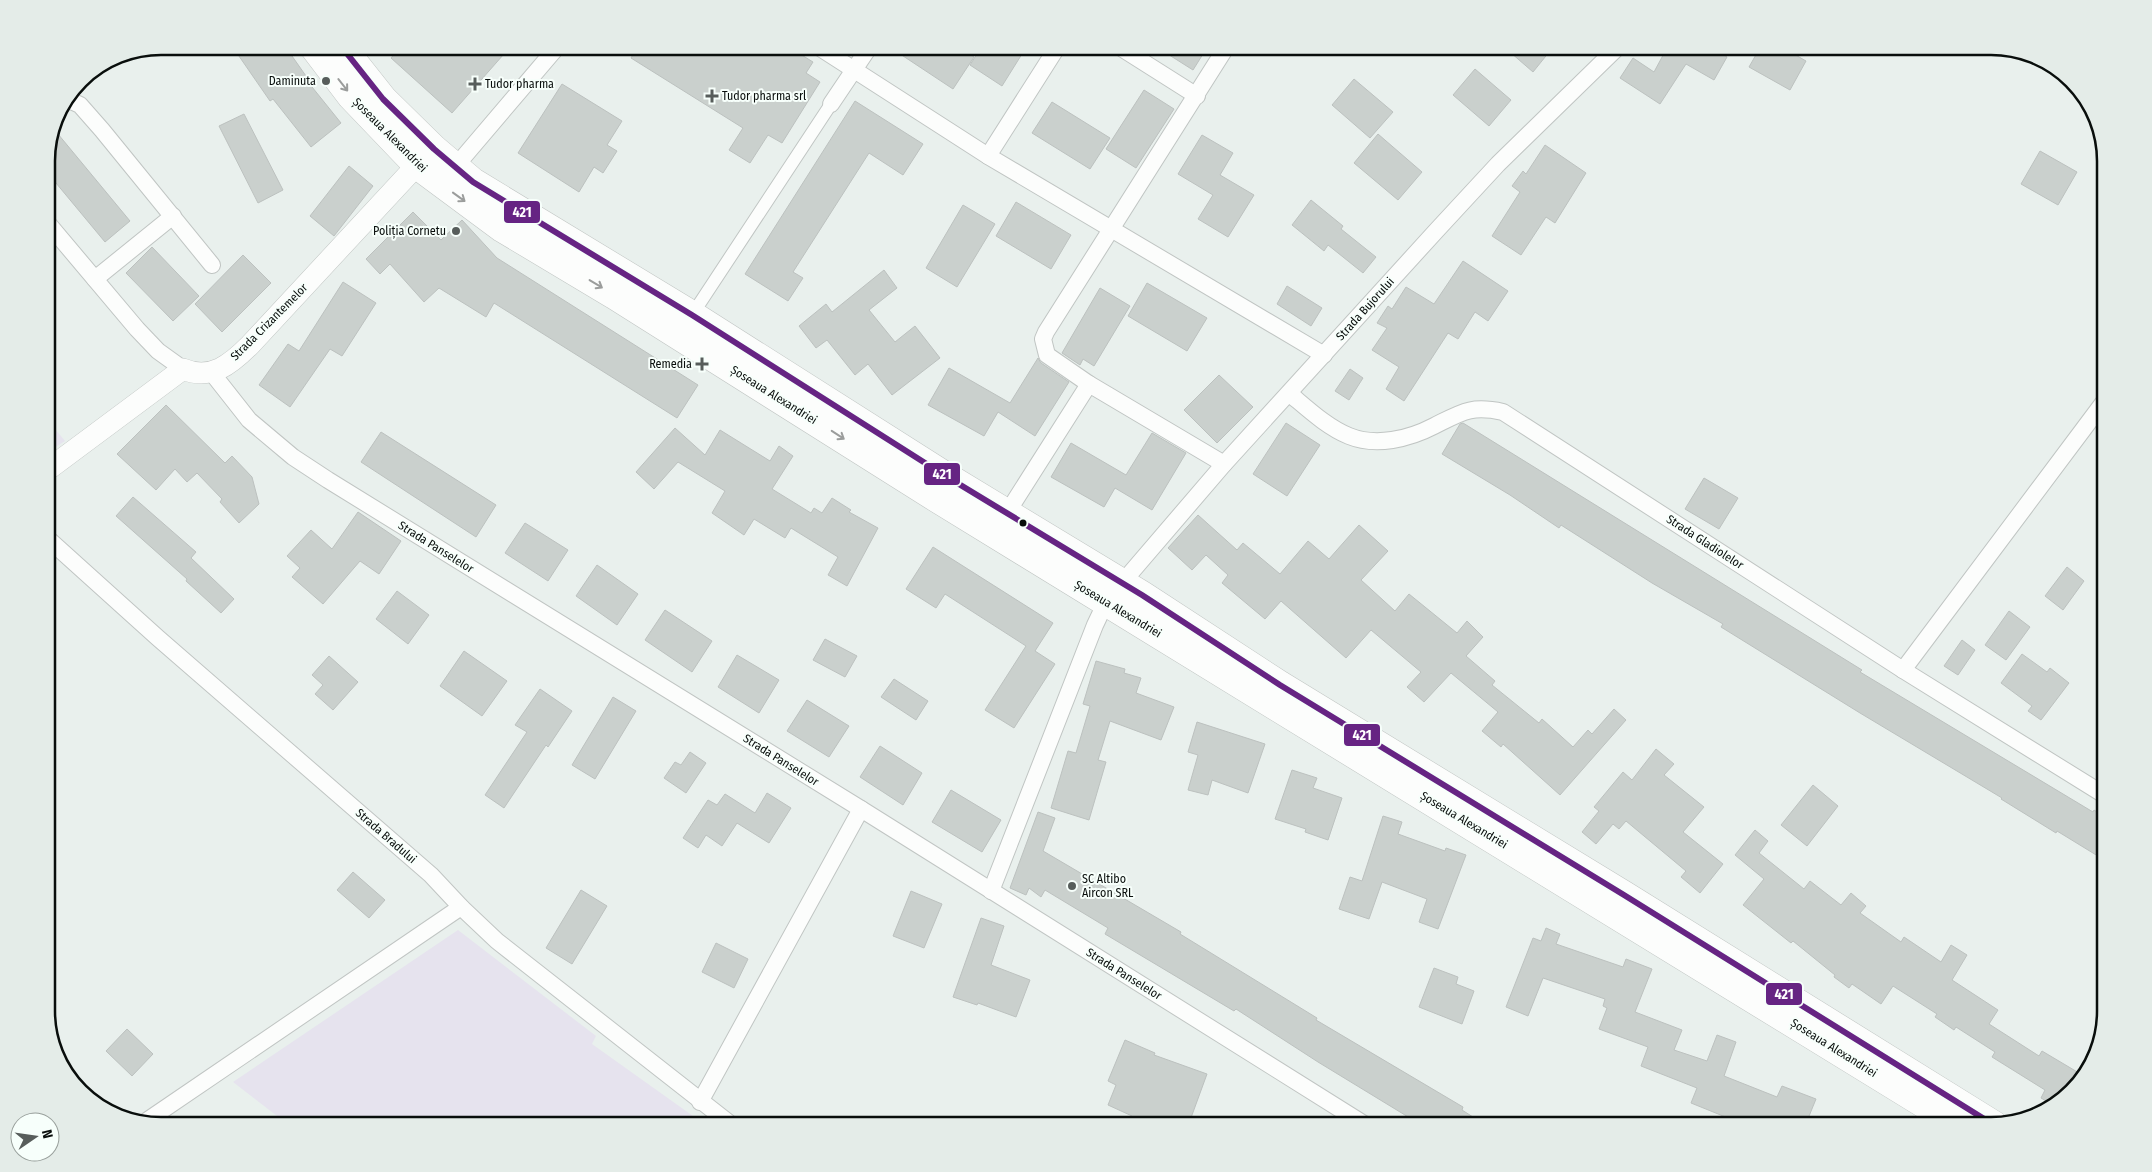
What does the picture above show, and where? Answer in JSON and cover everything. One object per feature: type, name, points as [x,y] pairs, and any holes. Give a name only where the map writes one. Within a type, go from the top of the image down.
[{"type":"highway","name":"Șoseaua Alexandriei","points":[[320,55],[351,96],[417,165],[502,228],[691,342],[933,496],[1114,592],[1280,685],[1624,895],[1981,1117]]},
{"type":"highway","name":"Șoseaua Alexandriei","points":[[348,55],[383,99],[455,167],[497,198],[692,314],[1007,513],[1114,592],[1946,1117]]},
{"type":"street","points":[[455,167],[550,55]]},
{"type":"street","points":[[831,55],[988,156],[1324,355]]},
{"type":"street","points":[[692,314],[864,55]]},
{"type":"street","points":[[988,156],[1052,55]]},
{"type":"street","points":[[1132,55],[1196,96]]},
{"type":"street","points":[[1221,55],[1110,228],[1043,339],[1047,355],[1090,384],[1224,464]]},
{"type":"street","name":"Strada Bujorului","points":[[991,891],[1096,625],[1114,592],[1224,464],[1290,394],[1498,164],[1610,55]]},
{"type":"street","points":[[73,102],[80,105],[212,265]]},
{"type":"street","name":"Strada Crizantemelor","points":[[212,373],[235,359],[250,345],[417,165]]},
{"type":"street","points":[[94,279],[173,216]]},
{"type":"street","points":[[55,232],[158,351],[193,374],[212,373]]},
{"type":"street","points":[[55,464],[183,369]]},
{"type":"street","name":"Strada Panselelor","points":[[212,373],[249,420],[293,457],[861,809],[1353,1117]]},
{"type":"street","points":[[1007,513],[1090,384]]},
{"type":"street","name":"Strada Gladiolelor","points":[[1290,394],[1324,421],[1350,436],[1377,442],[1405,438],[1459,413],[1482,408],[1502,412],[1903,670],[2097,790]]},
{"type":"street","points":[[1903,670],[2097,410]]},
{"type":"street","name":"Strada Bradului","points":[[55,545],[158,638],[431,875],[497,942],[721,1117]]},
{"type":"street","points":[[700,1102],[861,809]]},
{"type":"street","points":[[153,1116],[461,907]]},
{"type":"shaded area","points":[[55,429],[65,441],[55,447]]},
{"type":"shaded area","points":[[458,930],[596,1036],[592,1044],[694,1117],[278,1117],[233,1082]]},
{"type":"building","points":[[238,55],[291,55],[306,76],[304,77],[341,123],[311,147],[273,99],[270,101]]},
{"type":"building","points":[[394,55],[503,55],[452,113],[391,58]]},
{"type":"building","points":[[633,55],[802,55],[813,62],[806,73],[820,82],[782,143],[768,135],[750,163],[729,150],[743,128],[631,58]]},
{"type":"building","points":[[902,55],[971,55],[974,57],[953,89]]},
{"type":"building","points":[[976,55],[1021,55],[1002,86],[970,65]]},
{"type":"building","points":[[1169,55],[1202,55],[1193,70]]},
{"type":"building","points":[[1513,55],[1547,55],[1533,72]]},
{"type":"building","points":[[1663,55],[1724,55],[1727,57],[1714,80],[1686,64],[1660,104],[1620,78],[1633,58],[1654,72]]},
{"type":"building","points":[[1756,55],[1796,55],[1806,61],[1790,90],[1749,67]]},
{"type":"building","points":[[1475,69],[1511,100],[1489,126],[1453,95]]},
{"type":"building","points":[[1354,79],[1393,112],[1370,138],[1332,105]]},
{"type":"building","points":[[562,84],[622,121],[607,145],[617,151],[603,173],[594,167],[579,192],[518,153]]},
{"type":"building","points":[[1144,90],[1174,109],[1136,168],[1106,149]]},
{"type":"building","points":[[855,101],[923,144],[903,175],[869,153],[793,272],[803,278],[788,301],[745,274]]},
{"type":"building","points":[[1052,102],[1110,138],[1090,169],[1032,133]]},
{"type":"building","points":[[244,114],[283,190],[258,203],[219,126]]},
{"type":"building","points":[[1378,134],[1422,172],[1398,200],[1354,163]]},
{"type":"building","points":[[59,135],[130,221],[105,242],[55,182],[55,154]]},
{"type":"building","points":[[1202,135],[1233,153],[1220,175],[1254,195],[1228,237],[1198,219],[1213,195],[1178,174]]},
{"type":"building","points":[[1545,145],[1586,173],[1555,223],[1546,217],[1521,255],[1492,236],[1520,192],[1512,186],[1523,171],[1526,174]]},
{"type":"building","points":[[2040,151],[2077,172],[2058,205],[2021,184]]},
{"type":"building","points":[[349,166],[373,186],[334,236],[310,216]]},
{"type":"building","points":[[1311,200],[1343,226],[1341,229],[1376,257],[1363,273],[1328,245],[1324,251],[1292,225]]},
{"type":"building","points":[[1016,202],[1071,235],[1051,269],[996,236]]},
{"type":"building","points":[[963,205],[995,224],[957,287],[926,268]]},
{"type":"building","points":[[413,212],[441,240],[462,220],[497,258],[698,385],[677,418],[494,303],[486,317],[439,288],[424,302],[390,264],[380,274],[366,259]]},
{"type":"building","points":[[152,247],[199,296],[173,321],[126,273]]},
{"type":"building","points":[[243,255],[271,283],[222,332],[195,304]]},
{"type":"building","points":[[1463,261],[1508,291],[1488,321],[1475,312],[1458,339],[1448,333],[1404,401],[1386,389],[1399,367],[1372,350],[1387,328],[1377,323],[1388,306],[1392,309],[1406,287],[1434,304]]},
{"type":"building","points":[[884,270],[897,288],[869,310],[895,342],[915,326],[940,358],[892,395],[868,364],[855,375],[827,340],[816,348],[799,326],[826,304],[832,312]]},
{"type":"building","points":[[343,282],[376,303],[342,356],[330,349],[290,407],[259,385],[288,344],[299,351]]},
{"type":"building","points":[[1147,283],[1207,318],[1187,351],[1128,316]]},
{"type":"building","points":[[1287,286],[1322,308],[1311,326],[1277,304]]},
{"type":"building","points":[[1100,288],[1130,306],[1094,366],[1083,359],[1080,365],[1062,353]]},
{"type":"building","points":[[1038,358],[1041,363],[1069,382],[1035,436],[998,412],[984,436],[928,405],[949,368],[1010,403]]},
{"type":"building","points":[[1350,369],[1363,378],[1349,400],[1335,391]]},
{"type":"building","points":[[1219,375],[1253,407],[1217,443],[1184,410]]},
{"type":"building","points":[[166,405],[225,463],[232,456],[252,477],[259,504],[239,523],[220,502],[222,499],[197,473],[187,482],[175,469],[156,490],[117,454]]},
{"type":"building","points":[[1286,423],[1320,445],[1287,496],[1253,474]]},
{"type":"building","points":[[1463,423],[1862,670],[1860,672],[2093,812],[2094,810],[2097,812],[2097,855],[2057,831],[2056,833],[2002,798],[1860,713],[1721,627],[1723,624],[1652,583],[1561,525],[1559,528],[1510,495],[1442,454],[1460,424]]},
{"type":"building","points":[[675,428],[705,455],[720,430],[770,461],[779,446],[793,456],[772,489],[811,513],[814,508],[822,513],[832,498],[851,510],[849,512],[878,528],[847,586],[828,575],[838,557],[791,528],[785,538],[754,519],[744,535],[712,513],[725,491],[678,462],[654,489],[636,472]]},
{"type":"building","points":[[381,432],[496,505],[476,537],[361,462]]},
{"type":"building","points":[[1152,433],[1186,453],[1152,510],[1115,488],[1104,507],[1051,477],[1071,443],[1126,475]]},
{"type":"building","points":[[1704,478],[1738,498],[1719,529],[1685,509]]},
{"type":"building","points":[[133,497],[196,552],[191,558],[234,599],[221,613],[186,581],[187,579],[116,516]]},
{"type":"building","points":[[358,512],[401,541],[379,574],[360,561],[323,604],[292,577],[300,568],[287,556],[311,530],[332,549]]},
{"type":"building","points":[[1198,515],[1237,550],[1243,543],[1280,574],[1308,541],[1329,559],[1359,525],[1388,551],[1361,580],[1395,611],[1409,594],[1457,633],[1467,621],[1483,637],[1466,656],[1495,681],[1492,685],[1539,723],[1542,719],[1573,747],[1588,730],[1592,734],[1614,709],[1626,720],[1560,795],[1503,744],[1501,747],[1482,731],[1498,712],[1451,673],[1424,702],[1407,687],[1421,672],[1371,630],[1346,658],[1281,601],[1265,619],[1222,583],[1228,575],[1206,555],[1192,570],[1168,548]]},
{"type":"building","points":[[525,523],[568,550],[548,581],[505,553]]},
{"type":"building","points":[[933,547],[1053,623],[1035,651],[1055,664],[1014,728],[985,710],[1026,646],[945,594],[936,608],[906,589]]},
{"type":"building","points":[[597,565],[638,594],[617,625],[576,596]]},
{"type":"building","points":[[2067,567],[2084,581],[2063,610],[2045,596]]},
{"type":"building","points":[[397,591],[429,615],[408,644],[376,619]]},
{"type":"building","points":[[665,610],[712,641],[692,672],[645,640]]},
{"type":"building","points":[[2009,611],[2030,627],[2006,660],[1985,645]]},
{"type":"building","points":[[825,639],[857,656],[845,677],[813,660]]},
{"type":"building","points":[[1962,640],[1975,650],[1958,675],[1944,666]]},
{"type":"building","points":[[464,651],[507,681],[482,716],[440,686]]},
{"type":"building","points":[[2022,654],[2047,672],[2050,668],[2069,683],[2041,720],[2028,711],[2032,706],[2001,683]]},
{"type":"building","points":[[737,655],[779,680],[759,713],[718,687]]},
{"type":"building","points":[[329,656],[358,682],[333,710],[315,694],[323,685],[312,675]]},
{"type":"building","points":[[1096,661],[1125,669],[1124,673],[1141,678],[1136,693],[1174,707],[1161,740],[1110,721],[1098,760],[1106,762],[1089,820],[1051,808],[1068,751],[1076,753],[1090,706],[1083,704]]},
{"type":"building","points":[[894,679],[928,701],[916,720],[881,697]]},
{"type":"building","points":[[540,689],[572,711],[548,747],[546,745],[504,808],[485,795],[527,732],[515,725]]},
{"type":"building","points":[[613,697],[636,711],[595,779],[572,765]]},
{"type":"building","points":[[807,700],[849,726],[829,757],[787,731]]},
{"type":"building","points":[[1197,722],[1265,744],[1248,793],[1212,780],[1208,795],[1188,790],[1198,755],[1188,752]]},
{"type":"building","points":[[880,746],[922,773],[903,805],[860,777]]},
{"type":"building","points":[[1656,749],[1674,764],[1664,775],[1704,807],[1683,832],[1723,864],[1700,893],[1681,877],[1686,871],[1626,821],[1619,829],[1613,824],[1596,844],[1582,832],[1599,811],[1594,807],[1623,772],[1632,780]]},
{"type":"building","points":[[690,752],[706,763],[686,793],[664,778],[675,762],[681,765]]},
{"type":"building","points":[[1292,770],[1317,778],[1313,788],[1342,798],[1328,840],[1305,832],[1306,829],[1275,819]]},
{"type":"building","points":[[1813,785],[1838,806],[1807,846],[1781,825]]},
{"type":"building","points":[[951,790],[1001,820],[982,852],[932,822]]},
{"type":"building","points":[[767,793],[791,808],[769,843],[737,823],[722,846],[706,835],[698,848],[683,838],[708,800],[717,805],[725,794],[755,813]]},
{"type":"building","points":[[1038,812],[1055,818],[1043,851],[1181,932],[1180,934],[1317,1018],[1316,1020],[1463,1107],[1462,1110],[1473,1117],[1408,1117],[1236,1009],[1234,1011],[1105,934],[1108,928],[1045,890],[1041,897],[1029,888],[1026,895],[1010,888]]},
{"type":"building","points":[[1383,816],[1402,822],[1398,834],[1445,851],[1446,848],[1466,855],[1438,929],[1419,922],[1427,899],[1382,882],[1369,919],[1339,909],[1350,877],[1362,881]]},
{"type":"building","points":[[1755,830],[1768,841],[1759,853],[1804,889],[1810,881],[1841,905],[1851,893],[1866,906],[1860,913],[1901,942],[1904,937],[1941,962],[1951,945],[1967,955],[1952,980],[1998,1010],[1989,1024],[2039,1056],[2042,1051],[2077,1072],[2066,1086],[2046,1101],[2041,1098],[2045,1090],[1992,1057],[1995,1052],[1956,1027],[1954,1030],[1935,1017],[1937,1014],[1893,986],[1881,1004],[1852,984],[1849,988],[1793,941],[1791,943],[1743,905],[1764,879],[1735,855]]},
{"type":"building","points":[[353,872],[385,900],[369,918],[337,890]]},
{"type":"building","points":[[581,890],[607,906],[572,964],[546,948]]},
{"type":"building","points":[[911,891],[942,904],[924,948],[893,936]]},
{"type":"building","points":[[981,918],[1004,926],[991,965],[1030,980],[1016,1017],[978,1003],[977,1005],[953,997]]},
{"type":"building","points":[[1546,928],[1560,934],[1556,944],[1623,967],[1626,959],[1652,969],[1635,1012],[1682,1030],[1674,1050],[1707,1061],[1717,1035],[1736,1042],[1724,1076],[1777,1097],[1782,1086],[1816,1099],[1809,1117],[1726,1117],[1691,1103],[1697,1088],[1641,1066],[1648,1047],[1599,1029],[1607,1008],[1603,1006],[1605,999],[1543,978],[1528,1016],[1506,1007],[1533,938],[1541,941]]},
{"type":"building","points":[[716,943],[748,959],[734,988],[702,972]]},
{"type":"building","points":[[1434,968],[1458,977],[1456,984],[1474,991],[1462,1024],[1419,1007]]},
{"type":"building","points":[[127,1029],[153,1054],[132,1076],[106,1051]]},
{"type":"building","points":[[1125,1040],[1155,1053],[1154,1055],[1207,1074],[1191,1117],[1132,1117],[1108,1105],[1116,1085],[1108,1081]]},
{"type":"transit line","name":"421","points":[[348,55],[383,99],[434,149],[473,182],[692,315],[944,475],[1142,595],[1280,685],[1624,895],[1981,1117]]},
{"type":"place","name":"Daminuta","points":[[326,81]]},
{"type":"place","name":"Tudor pharma","points":[[475,84]]},
{"type":"place","name":"Tudor pharma srl","points":[[712,96]]},
{"type":"place","name":"Poliția Cornetu","points":[[456,231]]},
{"type":"place","name":"Remedia","points":[[702,364]]},
{"type":"place","name":"SC Altibo Aircon SRL","points":[[1072,886]]}]
